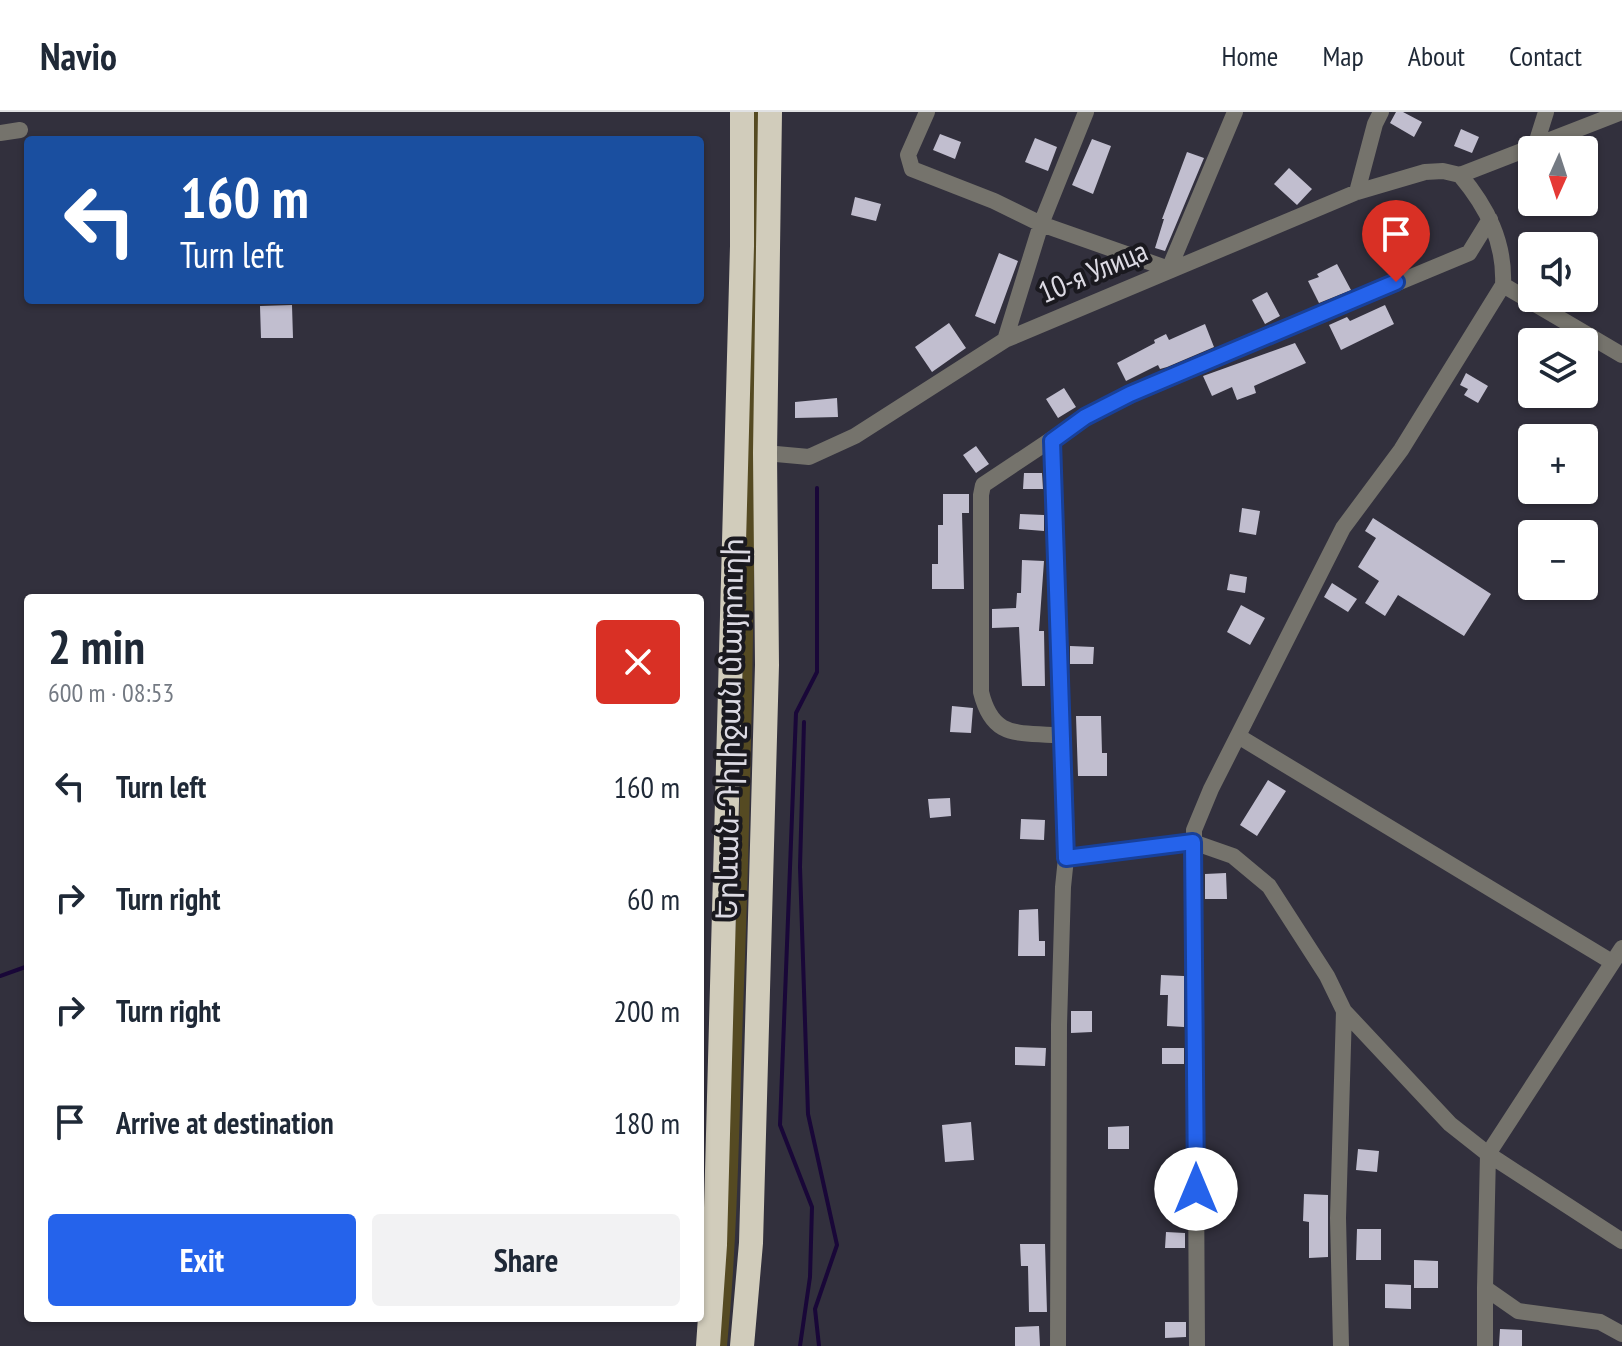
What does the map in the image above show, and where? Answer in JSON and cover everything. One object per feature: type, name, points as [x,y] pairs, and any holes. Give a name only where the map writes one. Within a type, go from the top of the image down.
[{"type":"highway","name":"Երևան-Դիլիջան մայրուղի","points":[[708,1346],[715,1245],[742,246],[742,112]]},
{"type":"highway","name":"Երևան-Դիլիջան մայրուղի","points":[[742,1346],[751,1243],[766,680],[765,453],[770,112]]},
{"type":"street","points":[[927,112],[908,155],[912,169],[994,201],[1041,224],[1169,269],[1235,112]]},
{"type":"street","points":[[1005,340],[1041,224],[1086,112]]},
{"type":"street","points":[[1357,192],[1381,112]]},
{"type":"street","points":[[1538,136],[1546,112]]},
{"type":"street","points":[[1562,136],[1622,112]]},
{"type":"street","points":[[0,133],[20,130]]},
{"type":"street","points":[[1197,1346],[1193,842],[1197,818],[1343,528],[1401,450],[1503,285],[1505,266],[1490,219],[1477,195],[1460,175],[1518,153]]},
{"type":"street","name":"10-я Улица","points":[[765,453],[809,457],[855,436],[1005,340],[1357,192],[1425,172],[1443,171],[1460,175]]},
{"type":"street","points":[[1062,736],[1004,730],[994,724],[987,714],[981,692],[983,485],[1085,417],[1130,394],[1469,253],[1490,219]]},
{"type":"street","points":[[1503,285],[1622,355]]},
{"type":"street","points":[[1052,441],[1066,858],[1059,1010],[1058,1346]]},
{"type":"street","points":[[1238,736],[1612,962]]},
{"type":"street","points":[[1066,858],[1193,842],[1233,856],[1269,886],[1327,976],[1344,1011],[1450,1124],[1488,1154],[1622,1241]]},
{"type":"street","points":[[1485,1346],[1488,1154],[1622,948]]},
{"type":"street","points":[[1341,1346],[1338,1218],[1344,1011]]},
{"type":"street","points":[[1485,1288],[1518,1311],[1600,1322],[1622,1334]]},
{"type":"shaded area","points":[[749,112],[760,112],[750,787],[734,1263],[727,1346],[717,1346],[739,844],[747,437]]},
{"type":"building","points":[[1396,112],[1403,112],[1422,122],[1414,137],[1390,123]]},
{"type":"building","points":[[1461,129],[1479,137],[1472,153],[1454,146]]},
{"type":"building","points":[[940,134],[961,142],[955,159],[933,150]]},
{"type":"building","points":[[1035,138],[1057,147],[1048,171],[1025,162]]},
{"type":"building","points":[[1092,139],[1111,146],[1093,194],[1072,185]]},
{"type":"building","points":[[1187,152],[1204,158],[1165,251],[1155,248],[1162,219]]},
{"type":"building","points":[[1289,168],[1312,189],[1297,205],[1274,184]]},
{"type":"building","points":[[855,197],[881,204],[876,221],[851,215]]},
{"type":"building","points":[[999,253],[1018,261],[995,324],[975,316]]},
{"type":"building","points":[[1337,264],[1351,290],[1319,303],[1308,281]]},
{"type":"building","points":[[1267,292],[1280,316],[1265,324],[1252,300]]},
{"type":"building","points":[[292,305],[293,338],[261,338],[260,306]]},
{"type":"building","points":[[1385,305],[1394,324],[1341,350],[1329,325],[1347,317],[1350,321]]},
{"type":"building","points":[[949,323],[966,348],[932,372],[915,347]]},
{"type":"building","points":[[1205,324],[1214,347],[1167,367],[1160,369],[1158,365],[1126,381],[1117,363],[1166,334],[1169,340]]},
{"type":"building","points":[[1295,343],[1306,363],[1254,386],[1256,393],[1237,400],[1232,387],[1212,396],[1203,376]]},
{"type":"building","points":[[1466,373],[1488,386],[1478,403],[1464,395],[1468,389],[1460,385]]},
{"type":"building","points":[[1064,388],[1076,407],[1058,418],[1046,399]]},
{"type":"building","points":[[837,398],[838,417],[795,418],[795,402]]},
{"type":"building","points":[[976,446],[989,464],[976,473],[963,455]]},
{"type":"building","points":[[1024,473],[1042,473],[1043,489],[1023,489]]},
{"type":"building","points":[[943,494],[969,494],[969,513],[962,513],[964,589],[932,589],[932,564],[938,564],[938,525],[943,525]]},
{"type":"building","points":[[1242,508],[1260,511],[1256,535],[1239,532]]},
{"type":"building","points":[[1020,514],[1044,515],[1044,531],[1019,529]]},
{"type":"building","points":[[1373,518],[1491,594],[1464,636],[1398,595],[1385,616],[1365,603],[1379,581],[1358,567],[1376,538],[1365,531]]},
{"type":"building","points":[[1022,560],[1044,561],[1039,631],[1044,631],[1045,686],[1022,686],[1019,627],[992,628],[992,609],[1016,608],[1017,593],[1021,593]]},
{"type":"building","points":[[1230,574],[1247,577],[1245,593],[1227,590]]},
{"type":"building","points":[[1332,583],[1357,599],[1348,612],[1324,597]]},
{"type":"building","points":[[1241,605],[1265,618],[1250,645],[1227,632]]},
{"type":"building","points":[[1070,646],[1094,647],[1093,664],[1070,664]]},
{"type":"building","points":[[952,706],[973,708],[971,733],[950,732]]},
{"type":"building","points":[[1076,716],[1101,716],[1102,753],[1107,753],[1107,776],[1078,776]]},
{"type":"building","points":[[1268,780],[1286,791],[1257,836],[1240,825]]},
{"type":"building","points":[[950,798],[951,816],[930,818],[928,799]]},
{"type":"building","points":[[1021,819],[1045,820],[1044,840],[1020,839]]},
{"type":"building","points":[[1226,873],[1227,899],[1205,899],[1205,874]]},
{"type":"building","points":[[1038,909],[1039,941],[1045,941],[1045,956],[1018,956],[1019,910]]},
{"type":"building","points":[[1161,975],[1184,976],[1184,1027],[1167,1026],[1168,995],[1160,995]]},
{"type":"building","points":[[1071,1011],[1092,1011],[1092,1032],[1071,1033]]},
{"type":"building","points":[[1015,1047],[1046,1048],[1045,1066],[1015,1065]]},
{"type":"building","points":[[1162,1048],[1184,1048],[1184,1064],[1162,1064]]},
{"type":"building","points":[[971,1122],[974,1160],[945,1162],[942,1125]]},
{"type":"building","points":[[1129,1126],[1129,1149],[1108,1149],[1108,1127]]},
{"type":"building","points":[[1358,1149],[1379,1151],[1377,1172],[1356,1170]]},
{"type":"building","points":[[1304,1194],[1328,1195],[1328,1257],[1309,1258],[1309,1222],[1303,1221]]},
{"type":"building","points":[[1357,1229],[1381,1229],[1381,1260],[1356,1260]]},
{"type":"building","points":[[1166,1232],[1185,1233],[1185,1248],[1165,1248]]},
{"type":"building","points":[[1020,1244],[1045,1244],[1047,1312],[1029,1312],[1028,1266],[1021,1266]]},
{"type":"building","points":[[1414,1260],[1438,1261],[1438,1288],[1414,1288]]},
{"type":"building","points":[[1385,1284],[1411,1285],[1411,1309],[1385,1308]]},
{"type":"building","points":[[1165,1322],[1186,1322],[1186,1337],[1165,1338]]},
{"type":"building","points":[[1039,1326],[1040,1346],[1015,1346],[1015,1327]]},
{"type":"building","points":[[1500,1329],[1522,1330],[1522,1346],[1499,1346]]},
{"type":"waterway","points":[[800,1346],[810,1277],[812,1207],[780,1125],[796,713],[817,672],[817,488]]},
{"type":"waterway","points":[[804,722],[800,867],[808,1114],[837,1245],[815,1309],[819,1346]]},
{"type":"waterway","points":[[0,976],[24,967]]},
{"type":"route","points":[[1196,1189],[1193,842],[1066,858],[1052,441],[1085,417],[1130,394],[1396,282]]}]
